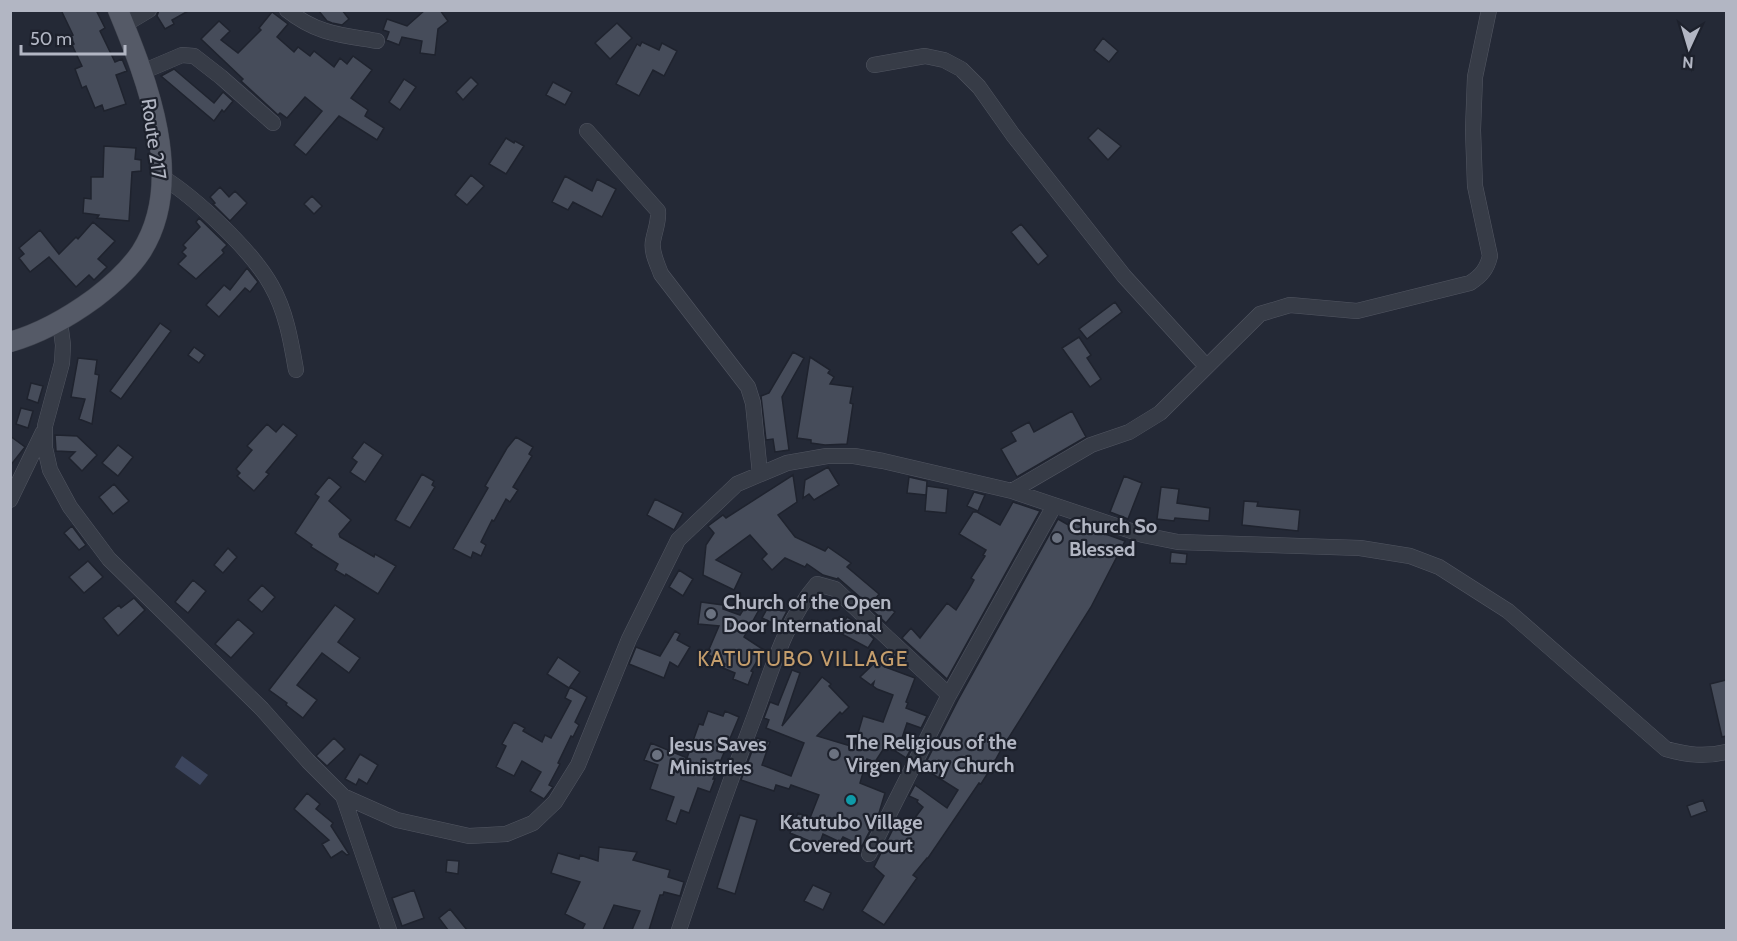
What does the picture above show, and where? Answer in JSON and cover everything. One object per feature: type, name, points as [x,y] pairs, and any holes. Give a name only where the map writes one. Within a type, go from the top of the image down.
[{"type":"main road","name":"Route 217","points":[[10,342],[32,336],[60,322],[104,291],[140,253],[152,229],[160,197],[162,177],[156,120],[142,72],[121,18]]},
{"type":"street","points":[[121,18],[149,10]]},
{"type":"street","points":[[287,10],[303,24],[319,31],[377,41]]},
{"type":"street","points":[[1012,491],[1091,445],[1129,432],[1160,413],[1260,314],[1290,305],[1357,311],[1470,283],[1480,276],[1488,266],[1490,256],[1475,186],[1473,130],[1475,77],[1489,10]]},
{"type":"street","points":[[142,72],[182,55],[194,56],[273,123]]},
{"type":"street","points":[[874,64],[925,56],[944,60],[962,69],[979,87],[1013,135],[1124,276],[1206,366]]},
{"type":"street","points":[[588,131],[658,211],[653,243],[654,258],[661,274],[748,387],[753,403],[760,474]]},
{"type":"street","points":[[162,177],[184,190],[252,259],[272,285],[288,326],[296,370]]},
{"type":"street","points":[[10,500],[45,426],[62,363],[63,345],[60,322]]},
{"type":"street","points":[[45,426],[45,448],[50,470],[70,507],[109,559],[261,709],[343,796],[398,820],[469,836],[506,834],[533,823],[555,802],[578,765],[629,639],[678,540],[736,484],[787,463],[827,456],[854,456],[1012,491],[1143,535],[1178,542],[1360,548],[1410,556],[1446,572],[1508,611],[1666,749],[1687,755],[1712,755],[1726,752]]},
{"type":"street","points":[[869,854],[949,695],[1054,506]]},
{"type":"street","points":[[679,930],[719,811],[784,636],[807,596],[818,584],[835,589],[949,695]]},
{"type":"street","points":[[343,796],[389,930]]},
{"type":"water","points":[[182,756],[208,775],[200,785],[175,767]]},
{"type":"building","points":[[61,10],[96,10],[105,28],[100,31],[115,62],[122,59],[127,71],[116,75],[126,104],[104,111],[102,105],[95,108],[86,86],[82,88],[75,69],[82,66],[72,45],[74,44],[70,36],[73,35]]},
{"type":"building","points":[[159,10],[190,10],[172,20],[174,24],[165,29],[157,16]]},
{"type":"building","points":[[318,10],[342,10],[349,19],[342,25],[332,23],[327,21]]},
{"type":"building","points":[[425,10],[440,10],[448,21],[438,29],[435,55],[420,53],[422,41],[402,37],[399,45],[386,40],[389,32],[383,30],[387,19],[407,26]]},
{"type":"building","points":[[272,12],[288,24],[277,37],[294,52],[298,47],[310,56],[314,51],[334,67],[340,58],[347,64],[353,56],[372,70],[351,98],[368,110],[365,116],[384,128],[377,140],[339,116],[306,155],[294,145],[322,111],[305,97],[287,118],[280,113],[278,115],[201,39],[219,21],[230,31],[221,40],[238,53],[261,30],[259,28]]},
{"type":"building","points":[[617,23],[632,38],[610,59],[595,43]]},
{"type":"building","points":[[1103,38],[1118,51],[1109,62],[1094,50]]},
{"type":"building","points":[[642,42],[659,50],[662,43],[677,51],[664,76],[653,70],[639,96],[616,84],[637,44],[640,46]]},
{"type":"building","points":[[174,69],[214,103],[223,92],[233,101],[214,121],[161,76]]},
{"type":"building","points":[[471,77],[478,84],[463,100],[456,92]]},
{"type":"building","points":[[404,79],[416,87],[400,110],[389,102]]},
{"type":"building","points":[[553,82],[572,92],[565,105],[546,95]]},
{"type":"building","points":[[1098,128],[1121,146],[1108,160],[1088,138]]},
{"type":"building","points":[[506,138],[524,146],[506,174],[489,164]]},
{"type":"building","points":[[104,146],[136,148],[135,159],[141,160],[141,171],[132,172],[129,221],[97,218],[99,215],[83,213],[84,198],[91,199],[91,177],[103,177]]},
{"type":"building","points":[[471,175],[484,186],[467,205],[455,195]]},
{"type":"building","points":[[565,176],[592,191],[597,179],[616,189],[602,217],[573,202],[568,210],[552,202]]},
{"type":"building","points":[[220,187],[229,197],[235,191],[247,203],[230,221],[213,204],[215,203],[210,197]]},
{"type":"building","points":[[312,196],[322,206],[314,214],[304,204]]},
{"type":"building","points":[[199,218],[227,245],[222,250],[224,253],[196,279],[178,264],[186,256],[182,252],[186,248],[183,245],[200,227],[196,222]]},
{"type":"building","points":[[93,222],[115,241],[98,259],[107,267],[94,280],[89,275],[76,287],[49,257],[30,272],[19,258],[24,254],[19,248],[40,230],[59,254],[76,237],[78,239]]},
{"type":"building","points":[[1021,224],[1048,256],[1038,265],[1011,232]]},
{"type":"building","points":[[247,268],[258,282],[250,292],[245,288],[219,317],[206,305],[224,285],[230,290]]},
{"type":"building","points":[[1115,302],[1122,312],[1087,339],[1079,329]]},
{"type":"building","points":[[160,323],[171,331],[121,399],[110,391]]},
{"type":"building","points":[[1079,337],[1091,355],[1087,358],[1101,379],[1090,387],[1062,348]]},
{"type":"building","points":[[194,347],[205,355],[199,363],[188,355]]},
{"type":"building","points":[[793,352],[804,358],[782,397],[789,450],[775,452],[773,439],[766,440],[761,396],[769,393]]},
{"type":"building","points":[[810,357],[830,370],[828,373],[834,377],[830,384],[853,387],[847,444],[825,445],[797,438]]},
{"type":"building","points":[[78,358],[97,360],[95,374],[99,375],[92,424],[79,419],[85,399],[71,397]]},
{"type":"building","points":[[31,383],[43,386],[38,403],[27,399]]},
{"type":"building","points":[[21,408],[33,411],[28,428],[16,424]]},
{"type":"building","points":[[1072,411],[1086,437],[1017,477],[1001,449],[1016,441],[1011,432],[1029,422],[1034,432]]},
{"type":"building","points":[[267,424],[276,432],[283,424],[297,435],[266,472],[269,474],[254,491],[237,476],[240,473],[236,469],[252,450],[247,446]]},
{"type":"building","points":[[55,435],[77,436],[97,455],[82,471],[69,458],[75,452],[56,451]]},
{"type":"building","points":[[10,436],[25,447],[10,466]]},
{"type":"building","points":[[516,437],[533,447],[529,454],[532,456],[513,487],[518,490],[510,502],[506,499],[494,521],[492,520],[481,542],[486,545],[481,556],[473,552],[471,558],[453,549],[488,488],[485,486]]},
{"type":"building","points":[[364,442],[383,455],[365,482],[350,472],[357,462],[352,458]]},
{"type":"building","points":[[118,445],[133,457],[118,476],[102,463]]},
{"type":"building","points":[[828,467],[839,485],[814,500],[809,494],[803,498],[805,480]]},
{"type":"building","points":[[422,474],[434,481],[432,485],[435,487],[410,528],[395,520]]},
{"type":"building","points":[[793,475],[797,502],[778,515],[795,537],[825,551],[828,547],[851,563],[847,567],[879,594],[876,598],[895,612],[886,623],[838,578],[823,575],[807,564],[805,567],[785,558],[772,570],[762,559],[767,554],[750,535],[716,560],[742,573],[734,590],[703,575],[706,545],[714,533],[708,526],[723,515],[726,518]]},
{"type":"building","points":[[1124,476],[1142,483],[1128,519],[1110,512]]},
{"type":"building","points":[[329,477],[341,487],[329,501],[351,520],[339,534],[340,537],[374,557],[375,554],[396,566],[378,594],[346,574],[345,576],[335,570],[338,564],[311,547],[312,545],[295,533],[319,497],[315,494]]},
{"type":"building","points":[[909,477],[927,481],[926,495],[907,493]]},
{"type":"building","points":[[114,484],[129,501],[113,514],[99,497]]},
{"type":"building","points":[[927,486],[948,489],[946,513],[925,511]]},
{"type":"building","points":[[1161,487],[1179,489],[1177,503],[1210,508],[1209,521],[1157,519]]},
{"type":"building","points":[[974,492],[985,495],[978,511],[967,506]]},
{"type":"building","points":[[655,499],[683,513],[674,530],[647,515]]},
{"type":"building","points":[[1244,501],[1258,502],[1257,506],[1300,510],[1298,531],[1242,525]]},
{"type":"building","points":[[1013,502],[1040,511],[947,679],[902,638],[911,628],[920,638],[947,603],[956,610],[969,589],[974,580],[971,578],[985,556],[983,555],[986,550],[959,534],[973,512],[1000,525]]},
{"type":"building","points":[[1058,519],[1070,526],[1072,522],[1125,541],[1091,607],[981,784],[979,783],[928,858],[913,875],[917,878],[884,925],[862,911],[884,876],[874,867],[897,821],[902,823],[904,820],[911,823],[923,807],[917,802],[918,800],[909,796],[915,785],[947,808],[958,790],[923,768]]},
{"type":"building","points":[[72,526],[86,545],[79,550],[64,533]]},
{"type":"building","points":[[228,548],[237,557],[223,573],[214,565]]},
{"type":"building","points":[[1171,552],[1187,554],[1186,564],[1170,563]]},
{"type":"building","points":[[88,561],[103,577],[84,593],[69,577]]},
{"type":"building","points":[[679,570],[693,579],[683,596],[669,587]]},
{"type":"building","points":[[193,580],[206,591],[188,613],[175,602]]},
{"type":"building","points":[[262,585],[275,597],[262,612],[248,600]]},
{"type":"building","points":[[134,598],[145,610],[118,636],[103,618],[119,605],[121,608]]},
{"type":"building","points":[[701,602],[723,605],[723,609],[740,615],[745,607],[760,608],[744,637],[764,650],[751,671],[753,672],[748,685],[733,679],[735,673],[723,668],[725,664],[707,654],[719,626],[698,624]]},
{"type":"building","points":[[335,605],[355,619],[338,642],[360,658],[349,673],[322,653],[297,685],[317,700],[303,718],[269,690]]},
{"type":"building","points":[[767,609],[787,611],[779,626],[762,618]]},
{"type":"building","points":[[847,617],[856,622],[874,639],[868,648],[838,632]]},
{"type":"building","points":[[238,619],[254,633],[231,658],[215,644]]},
{"type":"building","points":[[675,631],[680,634],[677,640],[690,647],[678,667],[670,662],[664,678],[629,664],[636,647],[660,656]]},
{"type":"building","points":[[887,651],[894,657],[885,667],[915,678],[906,708],[927,716],[921,728],[907,723],[900,744],[912,747],[906,758],[886,745],[875,762],[867,759],[860,783],[885,793],[879,813],[862,846],[843,837],[840,842],[823,834],[819,845],[790,833],[798,813],[810,818],[819,795],[791,785],[789,789],[776,785],[774,791],[741,780],[757,738],[770,742],[762,765],[791,776],[804,743],[766,728],[769,720],[764,718],[770,702],[778,705],[792,670],[800,673],[782,726],[822,677],[831,684],[829,686],[849,707],[842,714],[840,712],[817,736],[854,747],[863,716],[883,722],[893,695],[877,689],[873,686],[874,682],[871,685],[860,677]]},
{"type":"building","points":[[558,657],[580,672],[569,688],[547,674]]},
{"type":"building","points":[[1726,680],[1726,736],[1722,737],[1710,684]]},
{"type":"building","points":[[570,687],[587,697],[575,722],[579,725],[573,737],[571,736],[549,785],[553,787],[544,799],[530,791],[541,772],[522,761],[514,776],[496,767],[506,746],[502,744],[514,722],[525,728],[523,731],[542,742],[545,735],[551,738],[571,701],[565,698]]},
{"type":"building","points":[[708,711],[723,716],[725,711],[739,717],[713,779],[715,779],[710,792],[698,788],[689,813],[681,810],[676,824],[666,820],[674,797],[650,789],[658,765],[644,760],[651,743],[687,758],[699,724],[703,725]]},
{"type":"building","points":[[334,738],[345,749],[327,766],[316,756]]},
{"type":"building","points":[[360,754],[378,765],[367,784],[359,779],[356,785],[345,779]]},
{"type":"building","points":[[307,793],[320,804],[316,809],[333,823],[331,826],[349,854],[342,851],[331,858],[322,844],[329,840],[294,809]]},
{"type":"building","points":[[1703,800],[1707,811],[1691,817],[1687,806]]},
{"type":"building","points":[[740,815],[757,820],[735,894],[717,888]]},
{"type":"building","points":[[599,847],[637,852],[633,860],[670,870],[668,877],[684,882],[680,896],[664,892],[660,895],[649,930],[632,930],[640,911],[614,905],[603,930],[582,930],[585,924],[565,914],[580,882],[551,873],[558,853],[579,859],[580,855],[598,861]]},
{"type":"building","points":[[447,860],[459,861],[458,874],[446,872]]},
{"type":"building","points":[[813,885],[831,893],[823,910],[804,901]]},
{"type":"building","points":[[414,890],[424,918],[402,926],[392,898]]},
{"type":"building","points":[[450,909],[467,930],[448,930],[439,918]]},
{"type":"place","name":"Church So Blessed","points":[[1057,538]]},
{"type":"place","name":"Church of the Open Door International","points":[[711,614]]},
{"type":"place","name":"The Religious of the Virgen Mary Church","points":[[834,754]]},
{"type":"place","name":"Jesus Saves Ministries","points":[[657,755]]},
{"type":"place","name":"Katutubo Village Covered Court","points":[[851,800]]},
{"type":"district","name":"KATUTUBO VILLAGE","points":[[803,659]]}]
